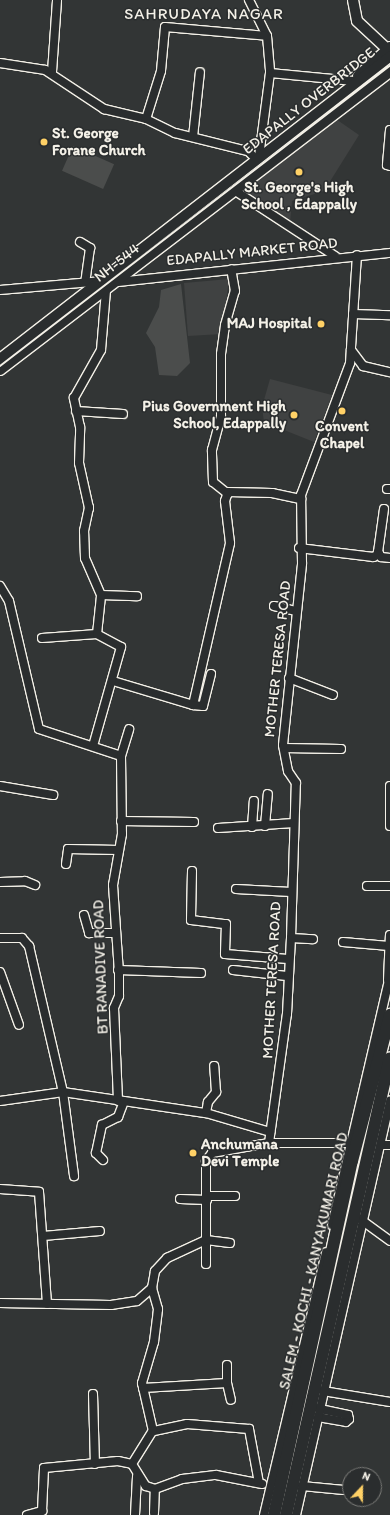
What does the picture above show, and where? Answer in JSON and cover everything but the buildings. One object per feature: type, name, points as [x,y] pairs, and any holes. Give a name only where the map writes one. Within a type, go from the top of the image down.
[{"type":"highway","name":"SALEM - KOCHI - KANYAKUMARI ROAD","points":[[274,1515],[287,1434],[322,1298],[360,1114],[390,1015]]},
{"type":"highway","name":"SALEM - KOCHI - KANYAKUMARI ROAD","points":[[286,1515],[321,1379],[335,1302],[358,1218],[390,1059]]},
{"type":"highway","points":[[322,1298],[335,1302]]},
{"type":"main road","points":[[248,173],[258,158],[332,102],[389,51],[357,21],[352,0]]},
{"type":"main road","name":"EDAPALLY OVERBRIDGE","points":[[248,173],[389,51]]},
{"type":"main road","name":"EDAPALLY OVERBRIDGE","points":[[248,173],[390,68]]},
{"type":"main road","points":[[248,173],[390,72]]},
{"type":"main road","name":"NH-544","points":[[0,359],[119,277],[199,218],[234,190],[248,173]]},
{"type":"main road","name":"NH-544","points":[[119,277],[192,209],[248,173]]},
{"type":"main road","points":[[192,209],[199,218]]},
{"type":"main road","name":"NH-544","points":[[0,370],[105,286]]},
{"type":"street","points":[[52,72],[57,0]]},
{"type":"street","points":[[0,63],[52,72],[98,106],[146,119],[193,137],[248,151],[258,158],[270,73],[267,36],[249,0]]},
{"type":"street","points":[[146,119],[161,71],[165,27],[267,36]]},
{"type":"street","points":[[193,137],[200,72]]},
{"type":"street","points":[[270,73],[354,81]]},
{"type":"street","points":[[390,130],[387,165],[390,166]]},
{"type":"street","points":[[234,190],[335,256]]},
{"type":"street","points":[[80,242],[90,248],[85,282]]},
{"type":"street","name":"EDAPALLY MARKET ROAD","points":[[119,277],[231,269],[335,256],[390,253]]},
{"type":"street","name":"MOTHER TERESA ROAD","points":[[269,1143],[287,1014],[287,976],[291,938],[291,892],[296,783],[288,771],[284,748],[289,678],[302,563],[300,548],[301,499],[350,363],[356,255]]},
{"type":"street","points":[[231,269],[235,291],[225,324],[221,354],[221,416],[212,450],[213,482],[228,494],[266,492],[301,499]]},
{"type":"street","points":[[0,290],[85,282],[105,286],[101,350],[74,398],[79,463],[89,508],[84,531],[85,558],[101,595],[97,634]]},
{"type":"street","points":[[353,314],[390,315]]},
{"type":"street","points":[[351,350],[363,366],[390,372]]},
{"type":"street","points":[[76,411],[123,414]]},
{"type":"street","points":[[192,705],[230,543],[228,494]]},
{"type":"street","points":[[300,548],[373,558],[379,554],[386,507]]},
{"type":"street","points":[[379,554],[390,558]]},
{"type":"street","points":[[0,586],[9,602],[40,728],[121,756]]},
{"type":"street","points":[[101,595],[137,596]]},
{"type":"street","points":[[274,606],[296,611]]},
{"type":"street","points":[[42,638],[97,634],[121,647],[113,681],[94,746]]},
{"type":"street","points":[[113,681],[192,705],[203,706],[211,674]]},
{"type":"street","points":[[289,678],[333,695]]},
{"type":"street","name":"BT RANADIVE ROAD","points":[[121,1101],[114,1008],[119,996],[113,885],[119,850],[121,821],[121,756],[129,729]]},
{"type":"street","points":[[284,748],[341,749]]},
{"type":"street","points":[[0,786],[53,795]]},
{"type":"street","points":[[390,786],[390,826]]},
{"type":"street","points":[[265,826],[268,794]]},
{"type":"street","points":[[252,827],[254,801]]},
{"type":"street","points":[[121,821],[194,822]]},
{"type":"street","points":[[218,828],[252,827],[294,823]]},
{"type":"street","points":[[66,864],[68,848],[119,850]]},
{"type":"street","points":[[192,871],[191,920],[226,924],[225,954],[288,959]]},
{"type":"street","points":[[0,882],[25,880],[35,885]]},
{"type":"street","points":[[367,886],[390,886]]},
{"type":"street","points":[[236,889],[291,892]]},
{"type":"street","points":[[84,915],[89,932],[115,933]]},
{"type":"street","points":[[387,986],[390,935]]},
{"type":"street","points":[[0,938],[22,938],[29,946],[62,1092],[74,1176]]},
{"type":"street","points":[[291,938],[313,939]]},
{"type":"street","points":[[343,942],[389,946]]},
{"type":"street","points":[[118,970],[201,973]]},
{"type":"street","points":[[233,970],[287,976]]},
{"type":"street","points":[[0,972],[19,1026]]},
{"type":"street","points":[[264,1515],[270,1487],[287,1434],[349,1143],[360,1114],[390,975]]},
{"type":"street","points":[[206,1113],[208,1102],[216,1092],[214,1066]]},
{"type":"street","points":[[0,1101],[62,1092],[206,1113],[270,1132]]},
{"type":"street","points":[[103,1160],[96,1153],[102,1125],[118,1117],[121,1101]]},
{"type":"street","points":[[296,1515],[324,1391],[321,1379],[358,1218],[381,1145],[390,1101]]},
{"type":"street","points":[[206,1264],[208,1156],[269,1143],[349,1143]]},
{"type":"street","points":[[381,1145],[390,1145]]},
{"type":"street","points":[[0,1189],[39,1192],[47,1304]]},
{"type":"street","points":[[180,1199],[235,1196]]},
{"type":"street","points":[[358,1218],[390,1241]]},
{"type":"street","points":[[43,1236],[100,1231]]},
{"type":"street","points":[[132,1464],[153,1430],[144,1388],[158,1309],[152,1288],[155,1271],[167,1258],[206,1240],[230,1243]]},
{"type":"street","points":[[0,1302],[47,1304],[137,1301],[152,1288]]},
{"type":"street","points":[[227,1365],[227,1382],[231,1400]]},
{"type":"street","points":[[144,1388],[227,1382]]},
{"type":"street","points":[[324,1391],[390,1402]]},
{"type":"street","points":[[93,1394],[95,1464]]},
{"type":"street","points":[[153,1430],[187,1424],[249,1429],[259,1483]]},
{"type":"street","points":[[27,1515],[42,1511],[44,1468],[95,1464],[132,1464]]},
{"type":"street","points":[[132,1464],[137,1476],[146,1486],[155,1489],[182,1479],[216,1475],[259,1483],[270,1487]]},
{"type":"street","points":[[135,1515],[137,1476]]},
{"type":"street","points":[[302,1486],[342,1490]]},
{"type":"street","points":[[154,1513],[155,1489]]},
{"type":"shaded area","name":"St. George's High School , Edappally","points":[[333,117],[359,135],[324,191],[292,201],[290,223],[239,190]]},
{"type":"shaded area","points":[[73,146],[114,164],[103,189],[62,171]]},
{"type":"shaded area","points":[[229,279],[222,334],[188,336],[184,283]]},
{"type":"shaded area","points":[[181,284],[190,363],[177,376],[159,375],[155,347],[146,333],[159,307],[161,290]]},
{"type":"shaded area","name":"Pius Government High School, Edappally","points":[[270,379],[332,395],[314,442],[264,422],[262,407]]},
{"type":"railway","points":[[0,366],[390,66]]},
{"type":"place","name":"St. George Forane Church","points":[[44,142]]},
{"type":"place","name":"St. George's High School , Edappally","points":[[299,172]]},
{"type":"place","name":"MAJ Hospital","points":[[321,324]]},
{"type":"place","name":"Convent Chapel","points":[[342,411]]},
{"type":"place","name":"Pius Government High School, Edappally","points":[[294,415]]},
{"type":"place","name":"Anchumana Devi Temple","points":[[193,1153]]},
{"type":"district","name":"SAHRUDAYA NAGAR","points":[[204,14]]}]
